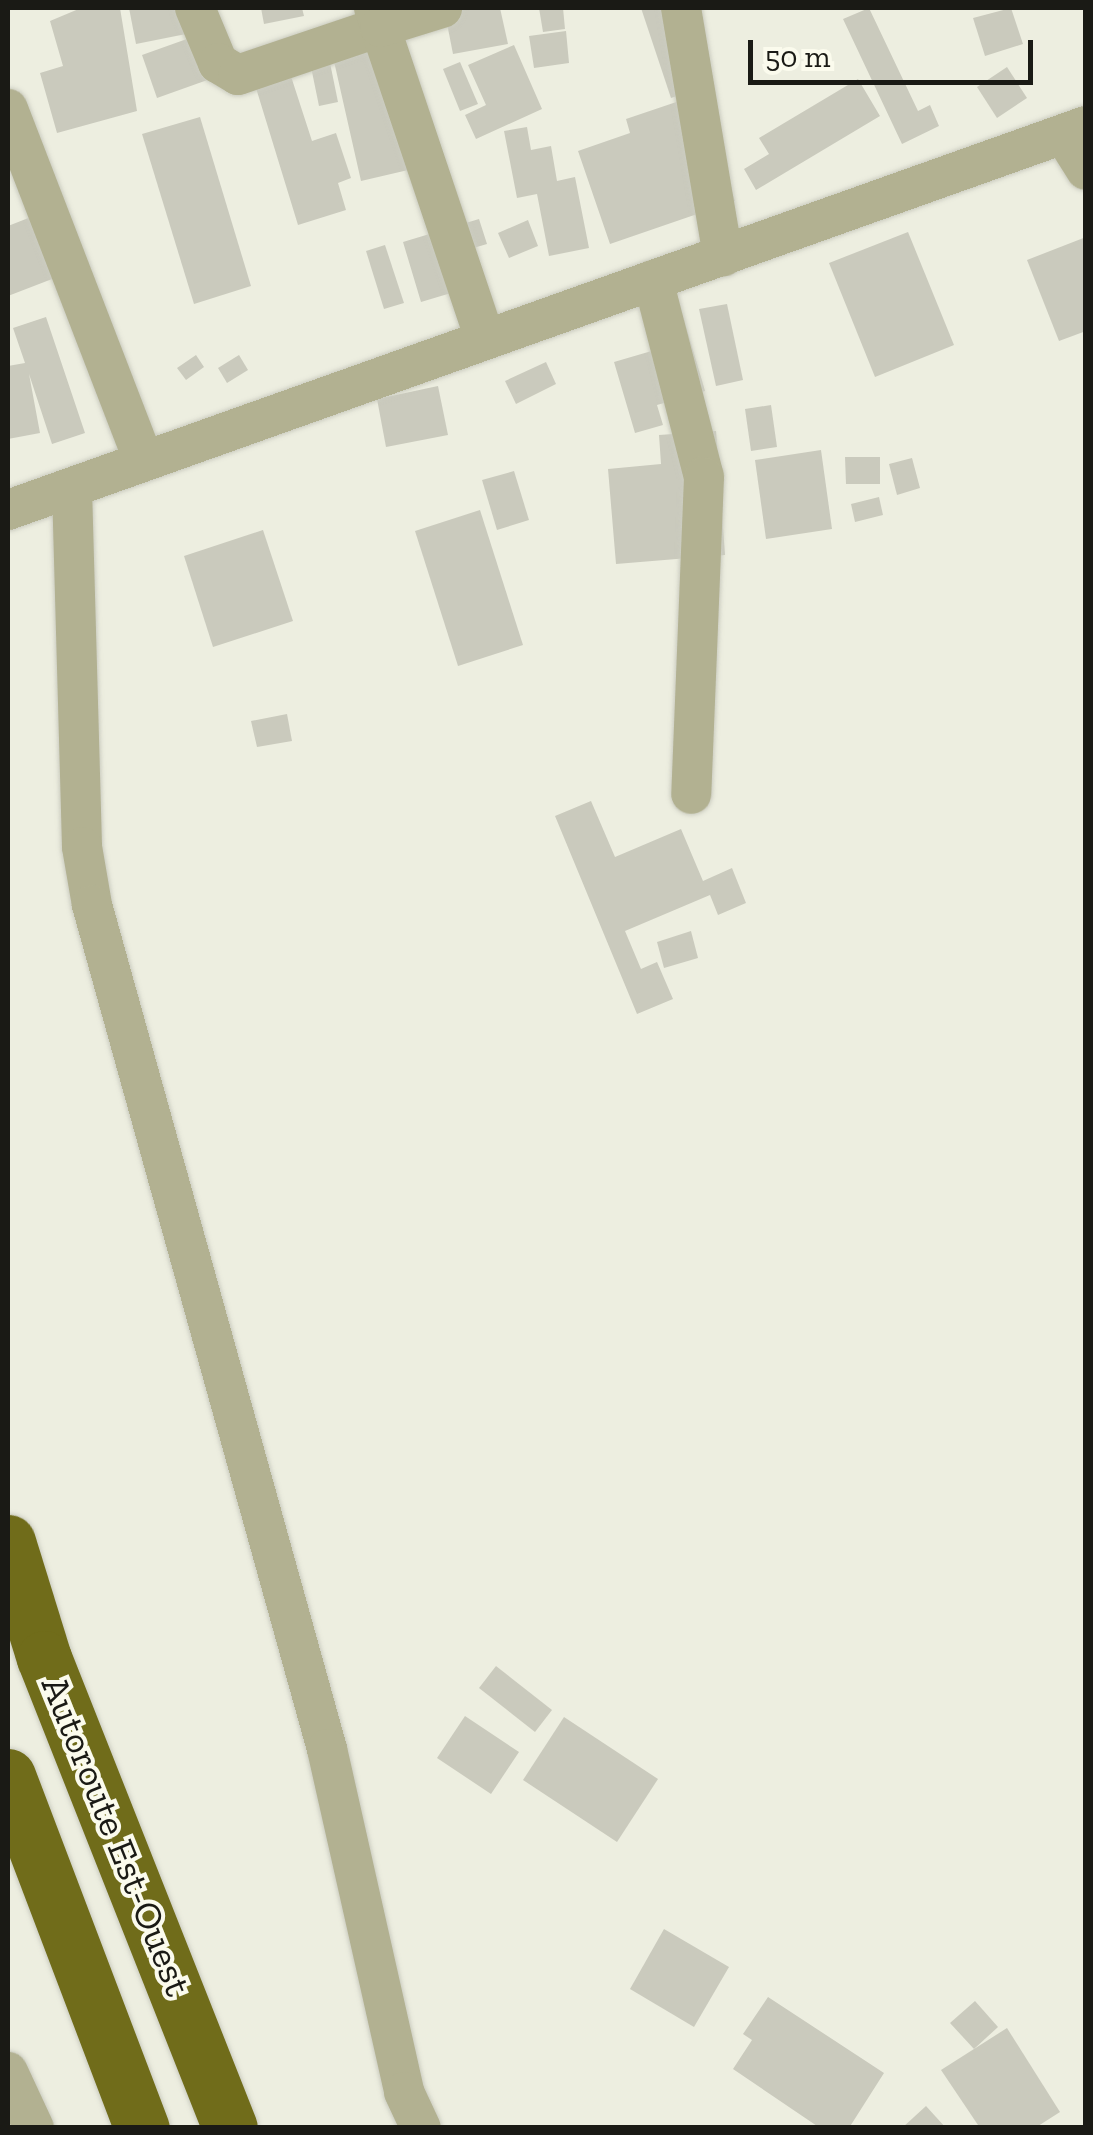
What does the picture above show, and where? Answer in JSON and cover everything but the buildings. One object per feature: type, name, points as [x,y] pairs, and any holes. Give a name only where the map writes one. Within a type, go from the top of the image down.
[{"type":"highway","name":"Autoroute Est-Ouest","points":[[8,1542],[44,1658],[230,2128]]},
{"type":"highway","name":"Autoroute Est-Ouest","points":[[8,1776],[142,2128]]},
{"type":"street","points":[[195,8],[218,64],[238,75],[377,17],[442,8]]},
{"type":"street","points":[[681,8],[723,256]]},
{"type":"street","points":[[377,17],[485,339]]},
{"type":"street","points":[[8,109],[142,458]]},
{"type":"street","points":[[8,510],[142,458],[1075,131],[1086,170]]},
{"type":"street","points":[[653,280],[704,476],[691,794]]},
{"type":"street","points":[[72,488],[82,847],[92,906],[327,1749],[404,2092],[421,2128]]},
{"type":"street","points":[[8,2072],[34,2128]]}]
